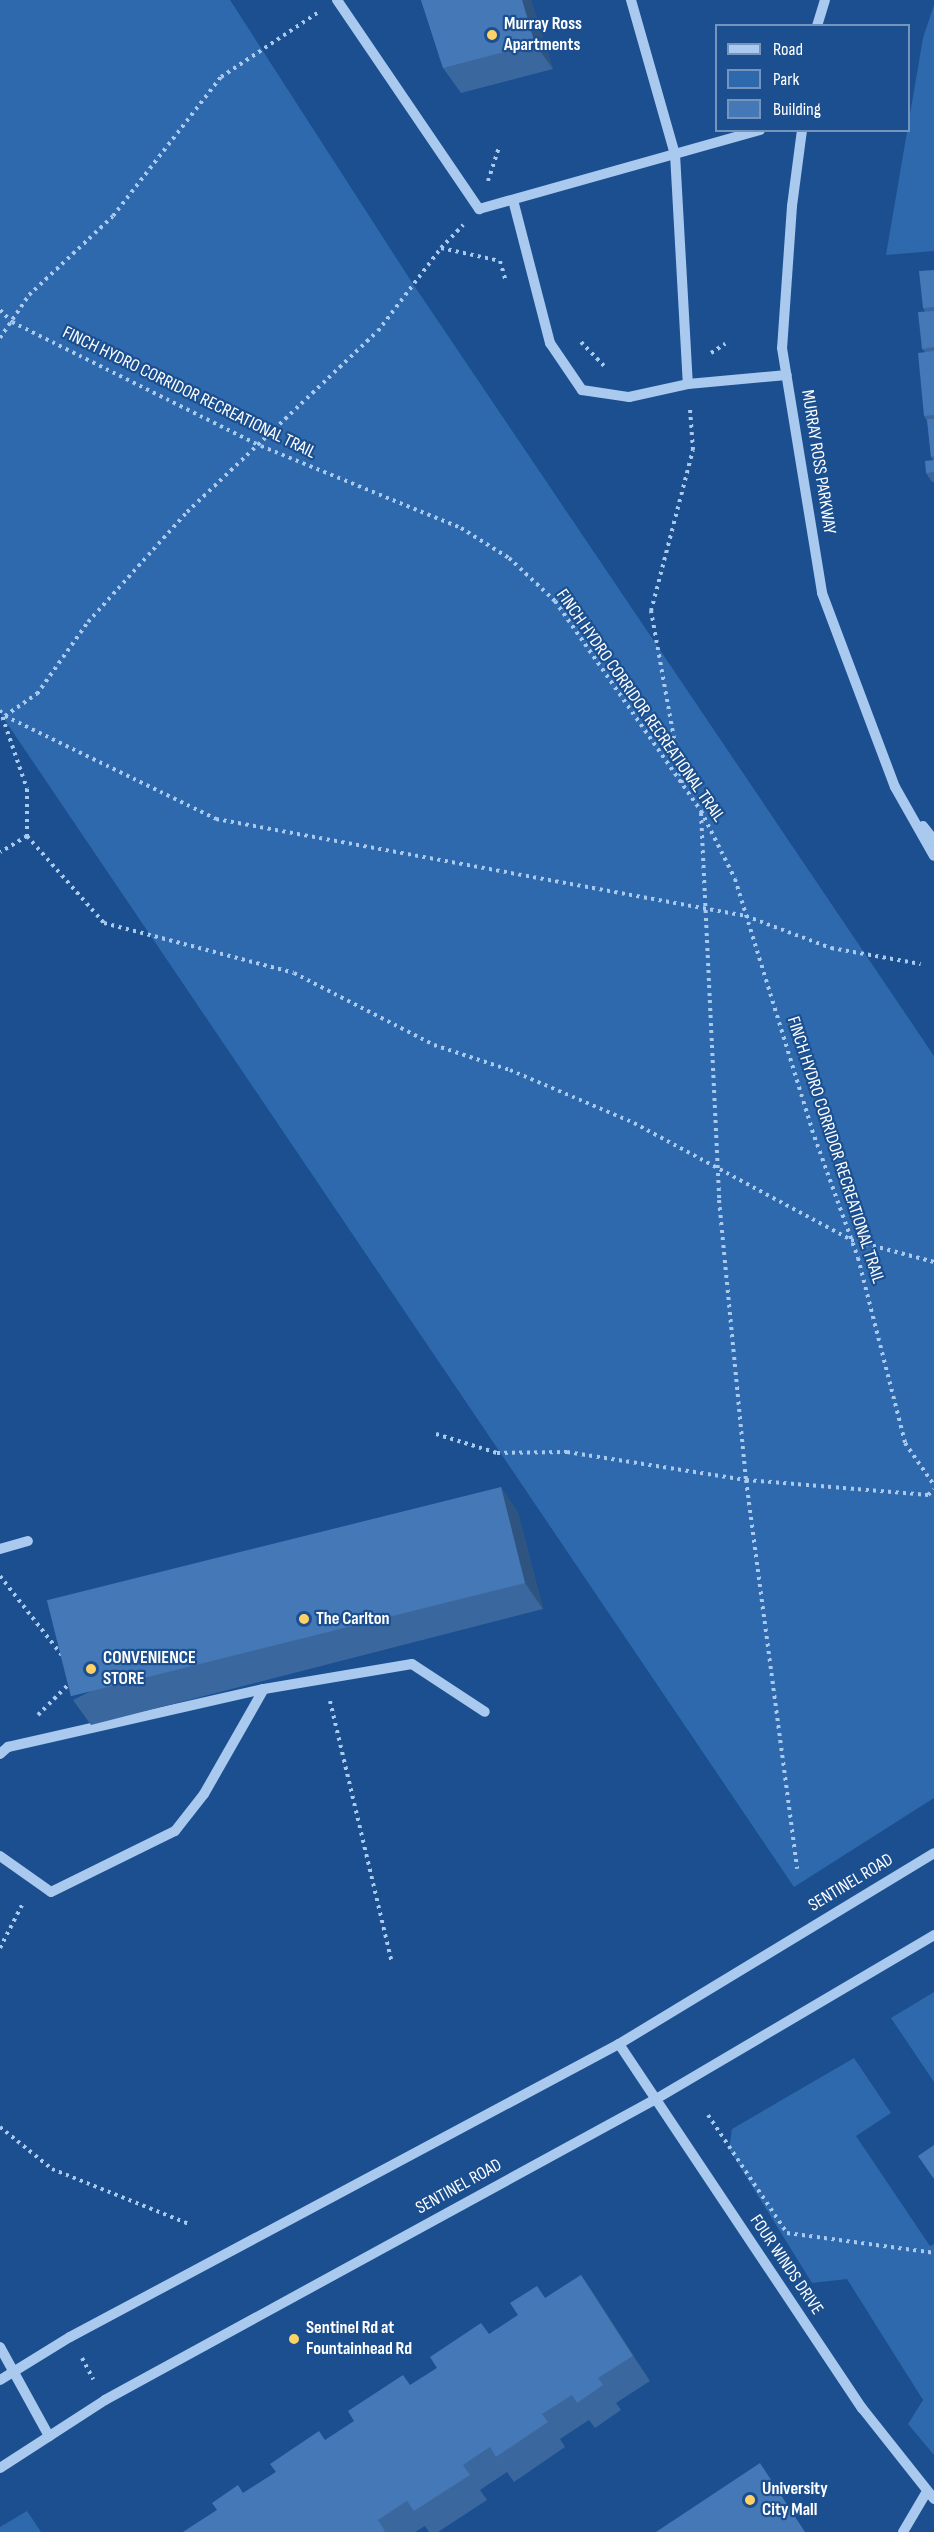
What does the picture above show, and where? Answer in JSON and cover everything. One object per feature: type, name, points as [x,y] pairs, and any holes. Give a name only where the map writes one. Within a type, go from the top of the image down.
[{"type":"street","points":[[337,0],[479,209],[753,132]]},
{"type":"street","points":[[631,0],[675,154],[685,363],[688,384]]},
{"type":"street","points":[[818,24],[825,0]]},
{"type":"street","name":"MURRAY ROSS PARKWAY","points":[[802,132],[792,206],[783,336],[787,375],[822,592],[895,787],[934,856]]},
{"type":"street","points":[[513,200],[550,343],[582,390],[629,397],[688,384],[787,375]]},
{"type":"street","name":"MURRAY ROSS PARKWAY","points":[[895,787],[934,840]]},
{"type":"street","points":[[0,1549],[28,1541]]},
{"type":"street","points":[[0,1754],[8,1747],[264,1689],[412,1664],[485,1712]]},
{"type":"street","points":[[0,1856],[51,1892],[175,1830],[204,1794],[264,1689]]},
{"type":"street","name":"SENTINEL ROAD","points":[[0,2380],[619,2044],[934,1853]]},
{"type":"street","name":"SENTINEL ROAD","points":[[0,2468],[105,2400],[656,2099],[934,1935]]},
{"type":"street","name":"FOUR WINDS DRIVE","points":[[619,2044],[862,2408],[930,2496]]},
{"type":"street","points":[[0,2347],[49,2436]]},
{"type":"street","points":[[903,2532],[930,2496]]},
{"type":"path","points":[[0,338],[29,295],[113,216],[221,77],[337,0]]},
{"type":"path","points":[[5,716],[37,694],[96,614],[187,512],[261,446],[378,331],[441,248],[500,261],[509,290]]},
{"type":"path","name":"FINCH HYDRO CORRIDOR RECREATIONAL TRAIL","points":[[0,310],[12,322],[261,446],[461,528],[509,558],[555,601],[701,812],[735,879],[812,1130],[851,1240],[905,1443],[934,1487]]},
{"type":"path","points":[[550,343],[575,335],[612,374]]},
{"type":"path","points":[[685,363],[702,359],[725,344]]},
{"type":"path","points":[[683,787],[651,611],[693,450],[688,384]]},
{"type":"path","points":[[0,710],[5,716],[27,789],[27,836],[104,923],[294,973],[434,1045],[510,1070],[634,1123],[851,1240],[934,1262]]},
{"type":"path","points":[[5,716],[216,819],[746,916],[831,948],[921,964]]},
{"type":"path","points":[[701,812],[717,1168],[746,1480],[797,1869]]},
{"type":"path","points":[[0,852],[27,836]]},
{"type":"path","points":[[436,1434],[497,1453],[567,1452],[746,1480],[928,1495],[934,1487]]},
{"type":"path","points":[[0,1575],[70,1667]]},
{"type":"path","points":[[36,1717],[77,1676]]},
{"type":"path","points":[[325,1679],[392,1960]]},
{"type":"path","points":[[0,1948],[24,1902]]},
{"type":"path","points":[[708,2115],[787,2233],[934,2253]]},
{"type":"path","points":[[0,2127],[52,2169],[189,2224]]},
{"type":"path","points":[[82,2358],[95,2383]]},
{"type":"green space","points":[[0,0],[230,0],[413,284],[934,1056],[934,1798],[794,1887],[0,713]]},
{"type":"green space","points":[[934,5],[934,251],[886,255],[907,132],[910,132],[910,114],[923,38]]},
{"type":"green space","points":[[934,1992],[934,2082],[891,2018]]},
{"type":"green space","points":[[854,2058],[891,2113],[856,2136],[930,2246],[934,2244],[934,2455],[908,2424],[923,2400],[847,2279],[812,2283],[729,2149],[732,2129]]},
{"type":"green space","points":[[27,2511],[41,2532],[0,2532],[0,2527]]},
{"type":"building","name":"Murray Ross Apartments","points":[[421,0],[522,0],[535,44],[443,68]]},
{"type":"building","points":[[934,270],[934,307],[923,308],[919,271]]},
{"type":"building","points":[[934,311],[934,347],[922,349],[918,312]]},
{"type":"building","points":[[934,351],[934,415],[924,416],[918,353]]},
{"type":"building","points":[[927,419],[934,419],[934,456],[931,457]]},
{"type":"building","points":[[934,460],[934,472],[926,473],[925,461]]},
{"type":"building","name":"The Carlton","points":[[501,1487],[525,1583],[71,1696],[47,1600]]},
{"type":"building","points":[[934,2145],[934,2179],[918,2156]]},
{"type":"building","points":[[581,2275],[633,2356],[598,2378],[603,2385],[577,2403],[572,2395],[542,2414],[548,2422],[496,2457],[490,2447],[463,2465],[470,2475],[414,2511],[407,2501],[378,2520],[384,2532],[183,2532],[217,2510],[212,2503],[238,2485],[243,2493],[276,2472],[270,2464],[319,2431],[325,2440],[354,2421],[348,2411],[403,2375],[410,2385],[437,2368],[430,2357],[481,2323],[489,2334],[518,2315],[510,2303],[537,2286],[545,2298]]},
{"type":"building","name":"University City Mall","points":[[760,2463],[805,2532],[656,2532]]},
{"type":"place","name":"Murray Ross Apartments","points":[[492,35]]},
{"type":"place","name":"The Carlton","points":[[304,1619]]},
{"type":"place","name":"CONVENIENCE STORE","points":[[91,1669]]},
{"type":"place","name":"Sentinel Rd at Fountainhead Rd","points":[[294,2339]]},
{"type":"place","name":"University City Mall","points":[[750,2500]]}]
